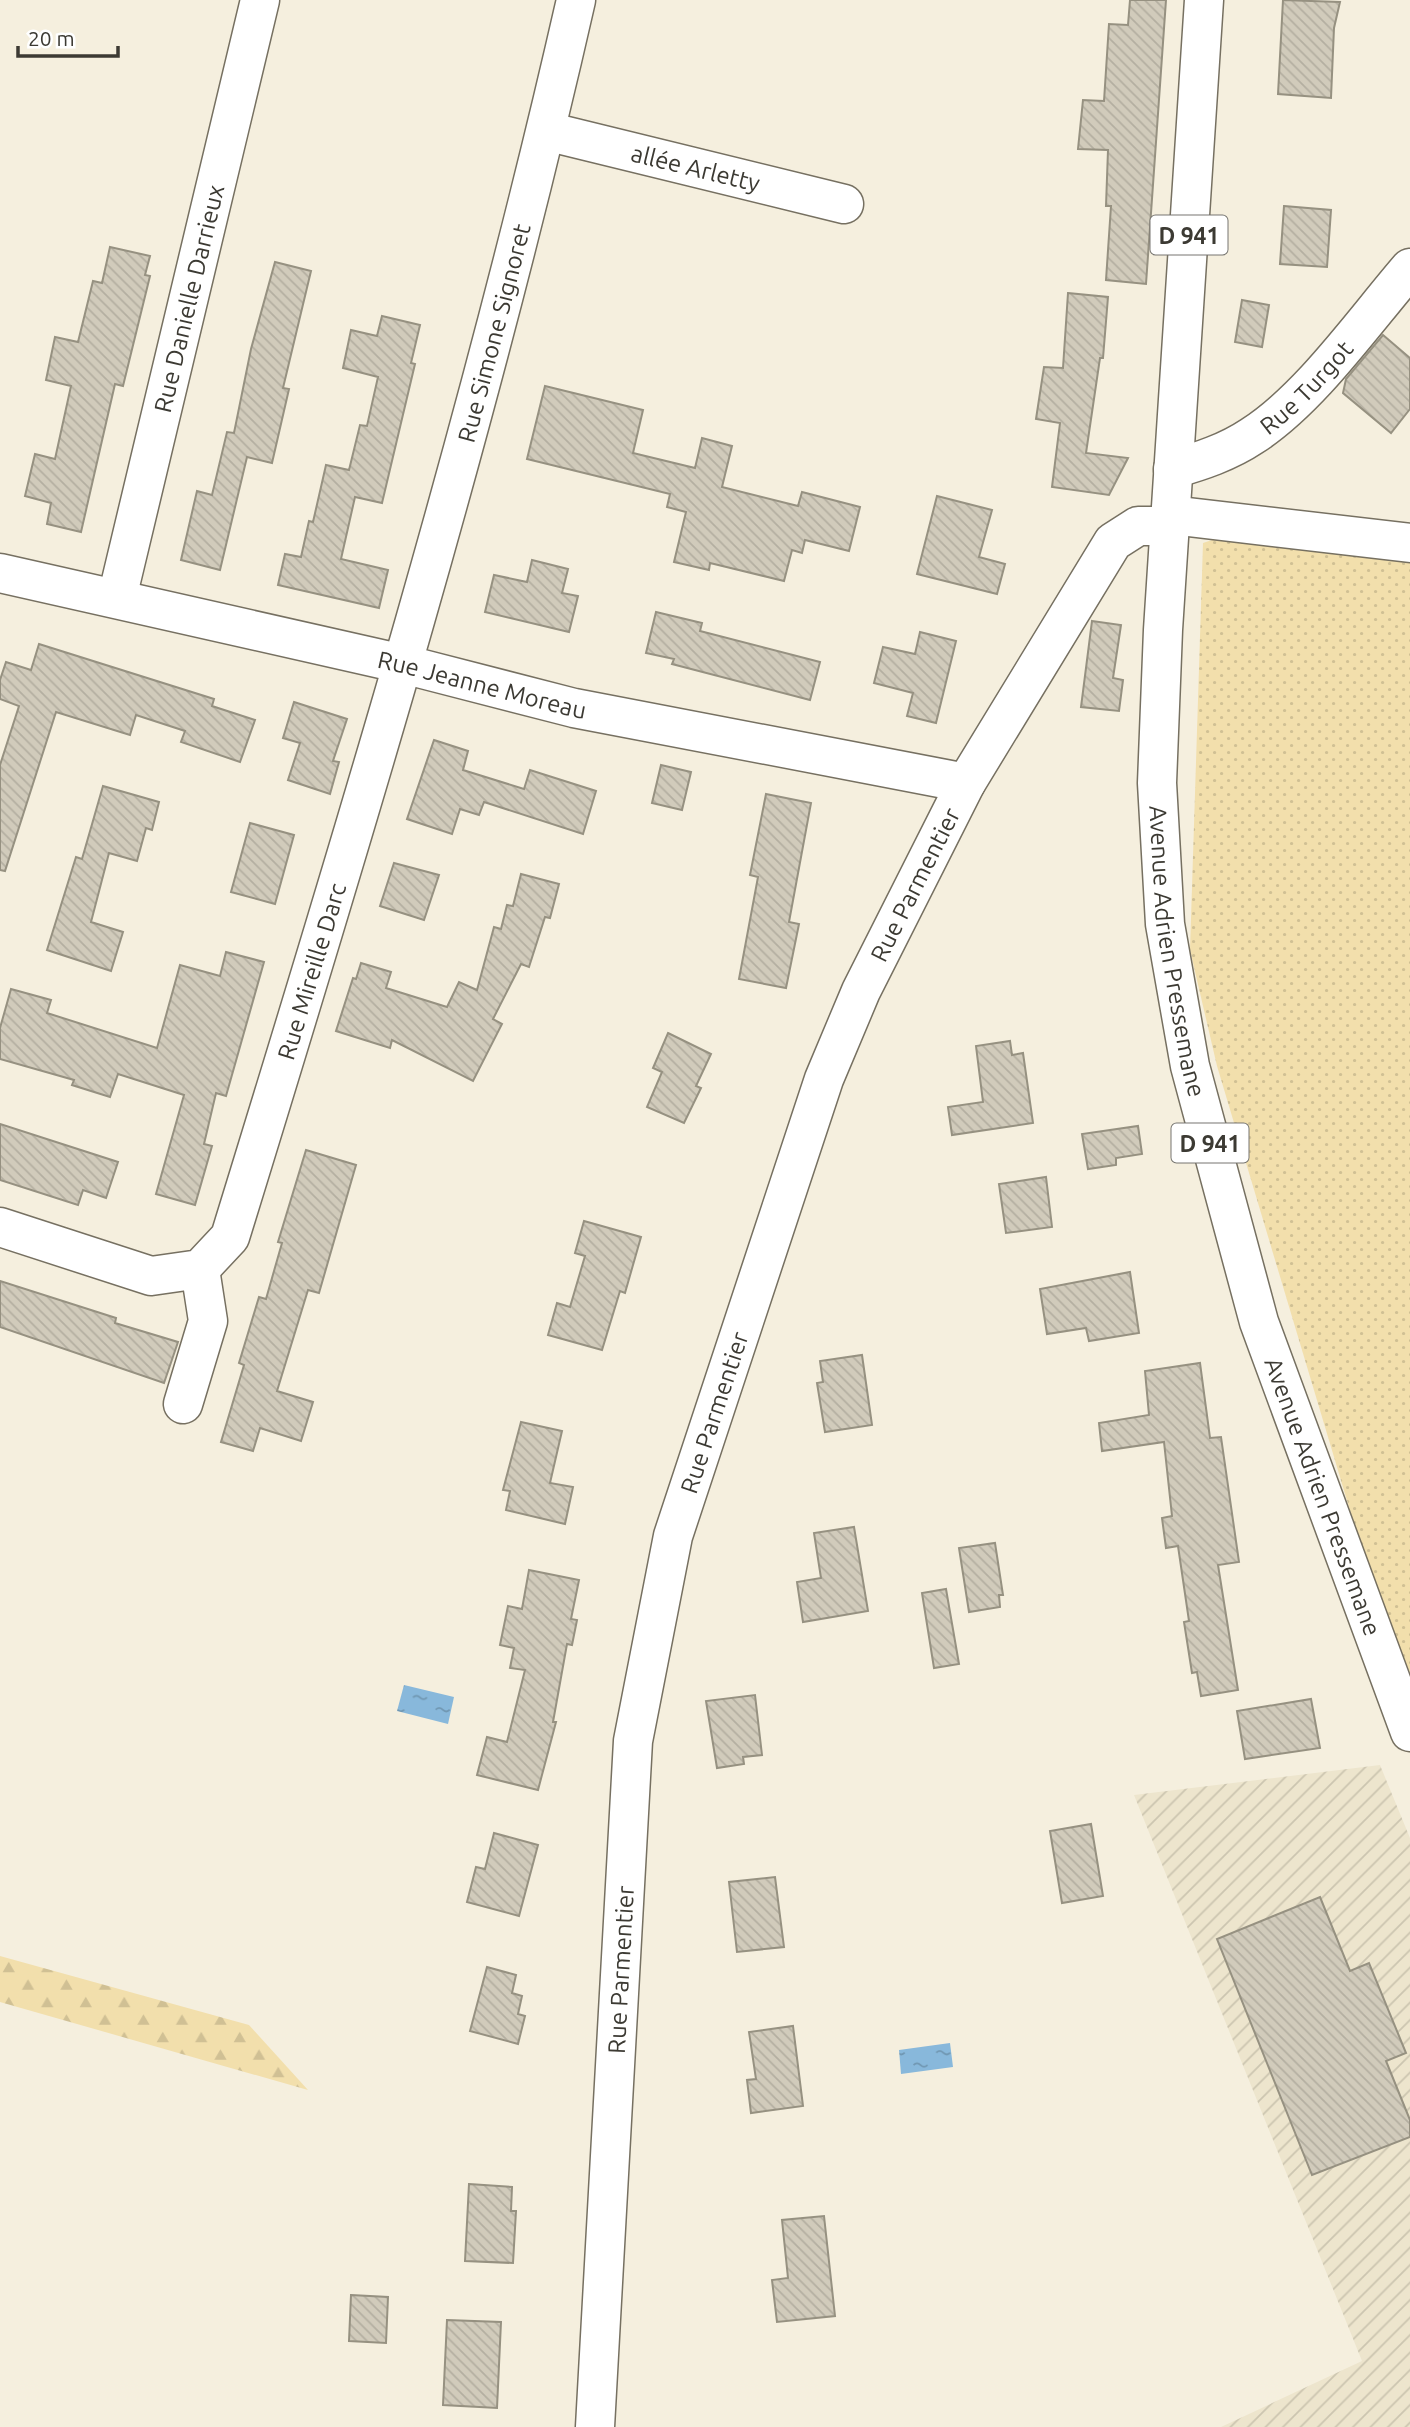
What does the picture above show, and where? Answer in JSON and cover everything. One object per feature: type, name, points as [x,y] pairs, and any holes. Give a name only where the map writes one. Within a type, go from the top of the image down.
[{"type":"street","name":"Rue Danielle Darrieux","points":[[117,598],[260,0]]},
{"type":"street","name":"Rue Simone Signoret","points":[[403,664],[546,131],[576,0]]},
{"type":"street","name":"D 941","points":[[1173,469],[1204,0]]},
{"type":"street","name":"allée Arletty","points":[[546,131],[844,204]]},
{"type":"street","name":"Rue Turgot","points":[[1173,469],[1219,454],[1252,436],[1277,417],[1307,388],[1410,268]]},
{"type":"street","name":"Avenue Adrien Pressemane","points":[[1173,469],[1157,783],[1166,924],[1190,1066],[1259,1322],[1410,1732]]},
{"type":"street","name":"Rue Parmentier","points":[[595,2427],[633,1741],[673,1536],[824,1079],[861,991],[966,783],[1113,542],[1126,531],[1170,520],[1410,543]]},
{"type":"street","name":"Rue Jeanne Moreau","points":[[0,573],[403,664],[574,708],[966,783]]},
{"type":"street","name":"Rue Mireille Darc","points":[[200,1269],[230,1237],[380,748],[403,664]]},
{"type":"street","points":[[0,1227],[150,1276],[200,1269],[208,1321],[183,1404]]},
{"type":"shaded area","points":[[1380,1765],[1410,1838],[1410,2427],[1221,2427],[1362,2361],[1134,1795]]},
{"type":"green space","points":[[1227,535],[1410,555],[1410,1673],[1369,1574],[1217,1066],[1190,950],[1203,543]]},
{"type":"green space","points":[[0,1956],[249,2025],[308,2090],[0,2002]]},
{"type":"water","points":[[404,1685],[454,1697],[448,1724],[397,1711]]},
{"type":"water","points":[[950,2043],[953,2067],[901,2074],[899,2050]]},
{"type":"building","points":[[1130,0],[1166,0],[1146,284],[1106,280],[1111,206],[1106,206],[1108,150],[1078,149],[1083,100],[1104,101],[1109,24],[1128,25]]},
{"type":"building","points":[[1283,0],[1340,2],[1334,28],[1331,98],[1278,94]]},
{"type":"building","points":[[1284,206],[1331,210],[1327,267],[1280,264]]},
{"type":"building","points":[[110,247],[150,256],[145,275],[150,276],[123,386],[115,384],[81,532],[47,524],[51,503],[25,496],[35,454],[55,459],[71,386],[46,380],[55,337],[78,342],[93,281],[102,283]]},
{"type":"building","points":[[275,262],[311,271],[283,388],[289,389],[272,463],[247,457],[220,570],[181,560],[197,491],[212,495],[227,432],[234,433],[251,349]]},
{"type":"building","points":[[1068,293],[1108,297],[1103,358],[1100,358],[1086,453],[1128,458],[1109,495],[1052,487],[1060,423],[1036,419],[1044,367],[1063,368]]},
{"type":"building","points":[[1242,300],[1269,305],[1262,347],[1235,342]]},
{"type":"building","points":[[382,316],[420,325],[411,363],[415,364],[382,503],[355,497],[341,559],[388,570],[379,608],[278,585],[285,554],[301,557],[309,521],[313,522],[326,465],[349,470],[360,425],[367,426],[378,377],[343,368],[351,330],[377,336]]},
{"type":"building","points":[[1383,335],[1410,358],[1410,409],[1391,433],[1343,393],[1346,379]]},
{"type":"building","points":[[545,386],[643,410],[633,453],[695,468],[702,438],[732,446],[722,487],[798,506],[802,492],[860,507],[849,551],[805,540],[802,553],[792,550],[784,581],[710,563],[709,570],[674,562],[686,512],[667,507],[670,494],[527,459]]},
{"type":"building","points":[[937,496],[992,510],[979,557],[1005,564],[997,594],[917,574]]},
{"type":"building","points":[[532,560],[568,569],[562,593],[578,596],[569,632],[485,612],[494,575],[527,582]]},
{"type":"building","points":[[656,612],[702,623],[700,631],[820,662],[810,700],[672,664],[674,659],[646,653]]},
{"type":"building","points":[[1092,621],[1121,625],[1113,678],[1123,680],[1119,711],[1081,707]]},
{"type":"building","points":[[920,632],[956,641],[936,723],[907,716],[913,693],[874,683],[883,647],[915,654]]},
{"type":"building","points":[[39,644],[214,699],[212,706],[255,720],[240,762],[181,742],[185,731],[136,715],[130,735],[56,712],[5,871],[0,870],[0,765],[19,706],[0,699],[0,680],[6,662],[31,670]]},
{"type":"building","points":[[294,702],[347,719],[333,761],[339,762],[330,794],[288,780],[300,743],[283,738]]},
{"type":"building","points":[[434,740],[468,751],[463,770],[524,789],[530,770],[596,791],[583,834],[484,802],[479,815],[460,809],[452,834],[407,819]]},
{"type":"building","points":[[661,765],[691,772],[682,810],[652,803]]},
{"type":"building","points":[[103,786],[159,802],[152,830],[146,828],[137,861],[109,853],[91,922],[123,932],[111,971],[47,950],[76,857],[82,859]]},
{"type":"building","points":[[766,794],[811,803],[789,922],[799,924],[786,988],[739,979],[758,877],[750,875]]},
{"type":"building","points":[[250,823],[294,835],[275,904],[231,892]]},
{"type":"building","points":[[394,863],[439,875],[424,920],[380,906]]},
{"type":"building","points":[[521,874],[559,884],[550,918],[545,917],[529,967],[521,964],[493,1019],[502,1024],[473,1081],[392,1040],[390,1048],[336,1031],[353,978],[356,979],[361,963],[391,972],[386,988],[447,1007],[459,982],[477,990],[494,927],[501,929],[507,905],[513,906]]},
{"type":"building","points":[[226,952],[264,962],[226,1096],[216,1093],[204,1144],[212,1146],[195,1205],[156,1194],[184,1095],[118,1074],[110,1097],[72,1085],[74,1080],[0,1059],[0,1028],[11,989],[51,1000],[47,1013],[157,1048],[180,965],[220,976]]},
{"type":"building","points":[[668,1033],[711,1054],[696,1086],[701,1088],[684,1123],[647,1107],[662,1072],[653,1068]]},
{"type":"building","points":[[1010,1041],[1012,1055],[1023,1053],[1033,1123],[952,1135],[948,1107],[983,1102],[976,1046]]},
{"type":"building","points":[[0,1124],[118,1162],[106,1198],[83,1190],[78,1205],[0,1180]]},
{"type":"building","points":[[1138,1126],[1142,1154],[1116,1158],[1116,1165],[1088,1169],[1082,1134]]},
{"type":"building","points":[[306,1150],[356,1165],[319,1293],[308,1290],[277,1391],[313,1402],[301,1441],[260,1428],[253,1451],[221,1442],[244,1365],[239,1363],[259,1297],[266,1299],[282,1243],[278,1242]]},
{"type":"building","points":[[1046,1177],[1052,1227],[1006,1233],[999,1184]]},
{"type":"building","points":[[584,1221],[641,1237],[625,1293],[620,1291],[602,1350],[548,1335],[557,1303],[570,1307],[585,1256],[575,1253]]},
{"type":"building","points":[[1130,1272],[1139,1333],[1089,1341],[1086,1328],[1047,1334],[1040,1289]]},
{"type":"building","points":[[0,1281],[116,1318],[115,1323],[178,1342],[164,1383],[0,1327]]},
{"type":"building","points":[[862,1355],[872,1425],[825,1432],[817,1383],[823,1382],[820,1361]]},
{"type":"building","points":[[1200,1363],[1210,1438],[1221,1437],[1239,1562],[1218,1565],[1238,1690],[1201,1696],[1197,1672],[1192,1673],[1184,1622],[1189,1621],[1178,1546],[1166,1548],[1162,1518],[1172,1516],[1164,1442],[1102,1451],[1099,1423],[1149,1415],[1145,1371]]},
{"type":"building","points":[[521,1422],[562,1431],[550,1483],[573,1487],[565,1524],[506,1510],[510,1491],[503,1490]]},
{"type":"building","points":[[854,1527],[868,1611],[803,1622],[797,1582],[821,1578],[814,1533]]},
{"type":"building","points":[[995,1543],[1003,1595],[999,1595],[1000,1607],[969,1612],[959,1548]]},
{"type":"building","points":[[529,1570],[579,1580],[571,1619],[577,1620],[572,1645],[567,1644],[553,1722],[556,1722],[538,1790],[477,1775],[487,1737],[507,1742],[525,1670],[510,1668],[514,1648],[500,1645],[508,1606],[522,1609]]},
{"type":"building","points":[[946,1589],[959,1664],[934,1668],[922,1593]]},
{"type":"building","points":[[755,1695],[762,1755],[743,1757],[744,1764],[717,1768],[706,1701]]},
{"type":"building","points":[[1311,1699],[1320,1748],[1245,1759],[1237,1711]]},
{"type":"building","points":[[1091,1824],[1103,1896],[1062,1903],[1050,1831]]},
{"type":"building","points":[[494,1833],[538,1845],[519,1916],[467,1902],[476,1867],[485,1869]]},
{"type":"building","points":[[775,1877],[784,1947],[737,1952],[729,1882]]},
{"type":"building","points":[[1320,1897],[1350,1971],[1369,1963],[1406,2053],[1386,2061],[1410,2120],[1410,2137],[1312,2175],[1217,1939]]},
{"type":"building","points":[[487,1967],[516,1975],[512,1993],[522,1996],[518,2014],[525,2016],[518,2044],[470,2031]]},
{"type":"building","points":[[793,2026],[803,2106],[751,2113],[747,2080],[756,2079],[749,2032]]},
{"type":"building","points":[[469,2184],[512,2187],[511,2211],[516,2211],[513,2263],[465,2261]]},
{"type":"building","points":[[824,2216],[835,2316],[777,2322],[772,2280],[788,2278],[782,2220]]},
{"type":"building","points":[[351,2295],[388,2297],[386,2343],[349,2341]]},
{"type":"building","points":[[447,2320],[501,2322],[497,2408],[443,2405]]}]
